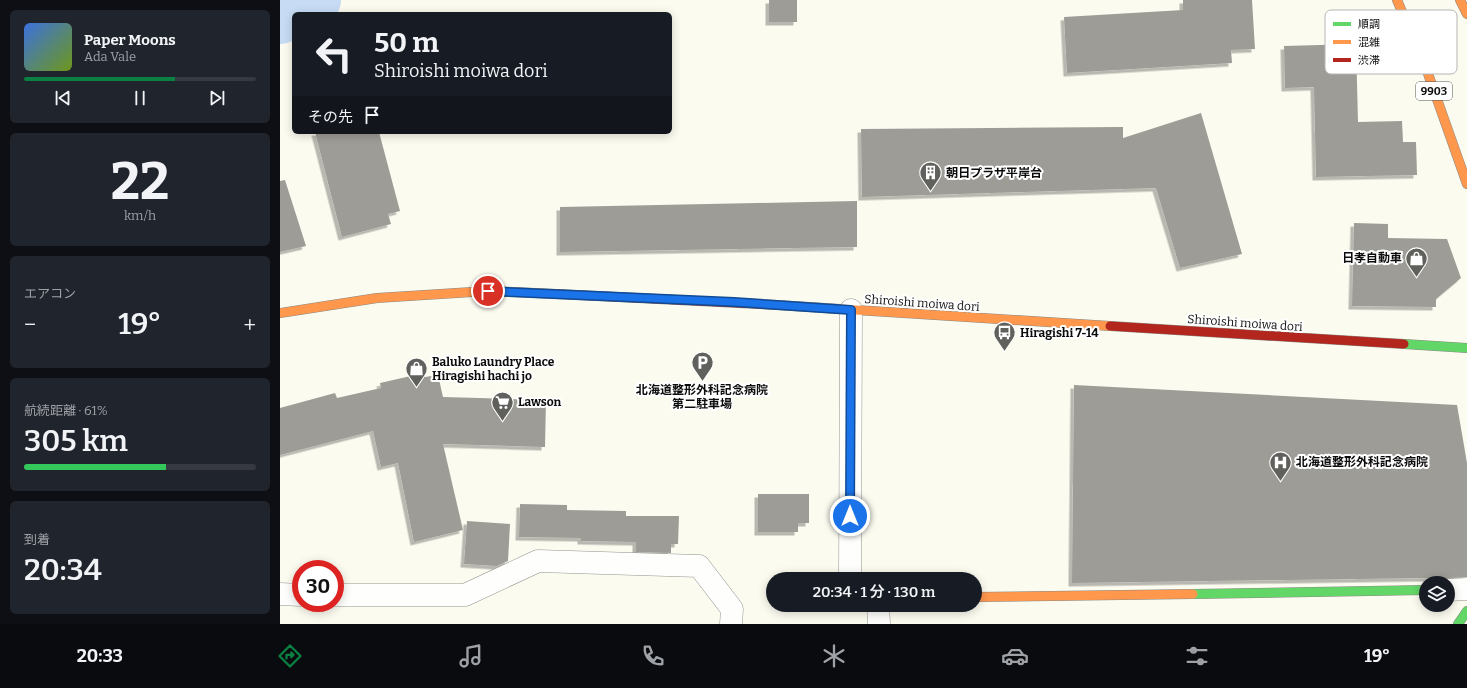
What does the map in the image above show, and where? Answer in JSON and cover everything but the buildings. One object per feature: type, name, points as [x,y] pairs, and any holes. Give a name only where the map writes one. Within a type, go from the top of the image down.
[{"type":"main road","name":"9903","points":[[1398,0],[1402,10]]},
{"type":"main road","points":[[1460,0],[1467,14]]},
{"type":"main road","name":"9903","points":[[1428,74],[1467,184]]},
{"type":"main road","name":"Shiroishi moiwa dori","points":[[280,313],[377,298],[488,291],[734,302],[1467,348]]},
{"type":"main road","points":[[982,597],[1419,590]]},
{"type":"main road","points":[[1458,624],[1467,611]]},
{"type":"street","points":[[850,572],[851,310]]},
{"type":"street","points":[[344,595],[465,595],[538,561],[699,566],[732,609],[731,624]]},
{"type":"street","points":[[1455,590],[1467,589]]},
{"type":"street","points":[[280,594],[292,594]]},
{"type":"street","points":[[878,612],[879,624]]},
{"type":"waterway","points":[[293,12],[315,0]]},
{"type":"waterway","points":[[280,18],[292,12]]},
{"type":"traffic: fast","points":[[1404,344],[1467,348]]},
{"type":"traffic: fast","points":[[1193,594],[1419,590]]},
{"type":"traffic: fast","points":[[1458,624],[1467,611]]},
{"type":"traffic: slow","points":[[1397,0],[1401,10]]},
{"type":"traffic: slow","points":[[1460,0],[1467,14]]},
{"type":"traffic: slow","points":[[1428,74],[1467,184]]},
{"type":"traffic: slow","points":[[280,313],[377,298],[488,291],[557,294]]},
{"type":"traffic: slow","points":[[777,305],[1110,326]]},
{"type":"traffic: slow","points":[[982,597],[1193,594]]},
{"type":"traffic: jam","points":[[557,294],[777,305]]},
{"type":"traffic: jam","points":[[1110,326],[1404,344]]},
{"type":"place","name":"朝日プラザ平岸台","points":[[930,192]]},
{"type":"place","name":"日孝自動車","points":[[1417,278]]},
{"type":"place","name":"Hiragishi 7-14","points":[[1005,352]]},
{"type":"place","name":"北海道整形外科記念病院 第二駐車場","points":[[702,382]]},
{"type":"place","name":"Baluko Laundry Place Hiragishi hachi jo","points":[[416,388]]},
{"type":"place","name":"Lawson","points":[[503,422]]},
{"type":"place","name":"北海道整形外科記念病院","points":[[1280,482]]},
{"type":"route","points":[[488,291],[734,302],[851,310],[850,516]]}]
